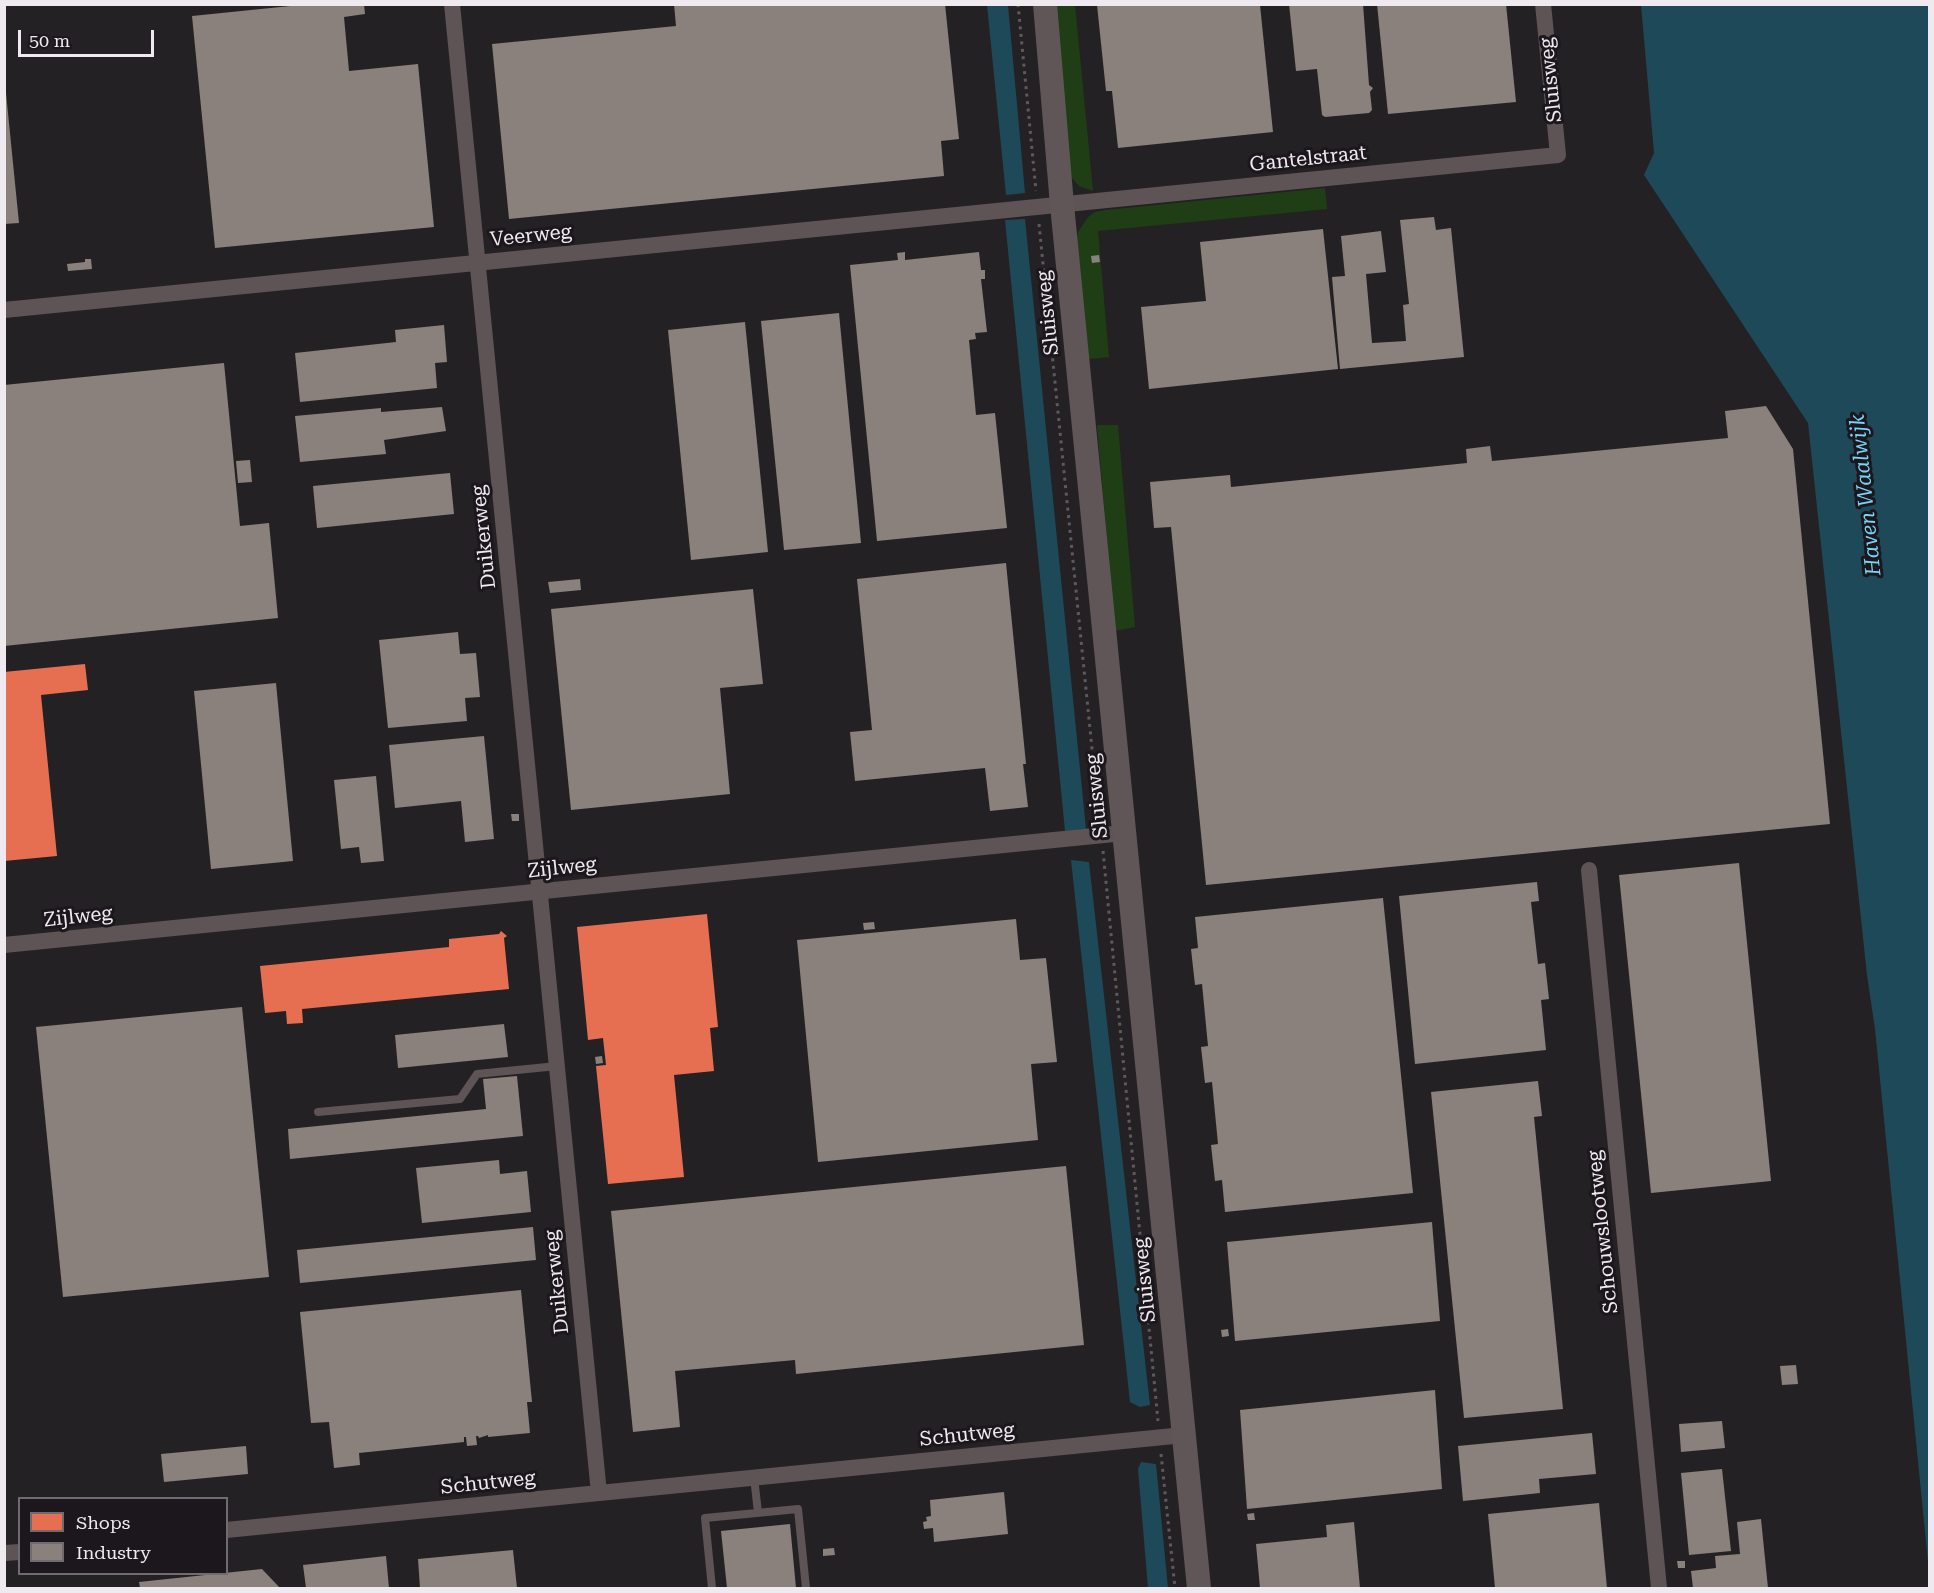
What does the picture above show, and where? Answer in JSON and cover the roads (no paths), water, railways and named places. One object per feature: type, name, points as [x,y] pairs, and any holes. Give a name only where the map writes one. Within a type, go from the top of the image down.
[{"type":"street","name":"Duikerweg","points":[[452,4],[599,1493]]},
{"type":"street","name":"Sluisweg","points":[[1045,4],[1112,834],[1184,1435],[1199,1588]]},
{"type":"street","name":"Sluisweg","points":[[1544,4],[1558,155]]},
{"type":"street","name":"Gantelstraat","points":[[1062,205],[1558,155]]},
{"type":"street","name":"Veerweg","points":[[4,310],[1062,205]]},
{"type":"street","name":"Zijlweg","points":[[4,945],[1112,834]]},
{"type":"street","name":"Schouwslootweg","points":[[1589,870],[1659,1588]]},
{"type":"street","name":"Schutweg","points":[[228,1530],[1184,1435]]},
{"type":"lane","points":[[318,1112],[460,1098],[477,1074],[557,1066]]},
{"type":"lane","points":[[754,1477],[758,1513]]},
{"type":"lane","points":[[712,1588],[705,1518],[798,1509],[806,1588]]},
{"type":"water","points":[[987,5],[1008,5],[1025,193],[1006,195]]},
{"type":"water","name":"Haven Waalwijk","points":[[1641,5],[1929,5],[1929,1572],[1875,1029],[1867,975],[1808,423],[1644,175],[1654,153]]},
{"type":"water","points":[[1025,219],[1086,829],[1065,831],[1005,220]]},
{"type":"water","points":[[1071,860],[1089,862],[1150,1405],[1140,1407],[1130,1402]]},
{"type":"water","points":[[1141,1462],[1156,1464],[1168,1588],[1148,1588],[1138,1469]]}]
